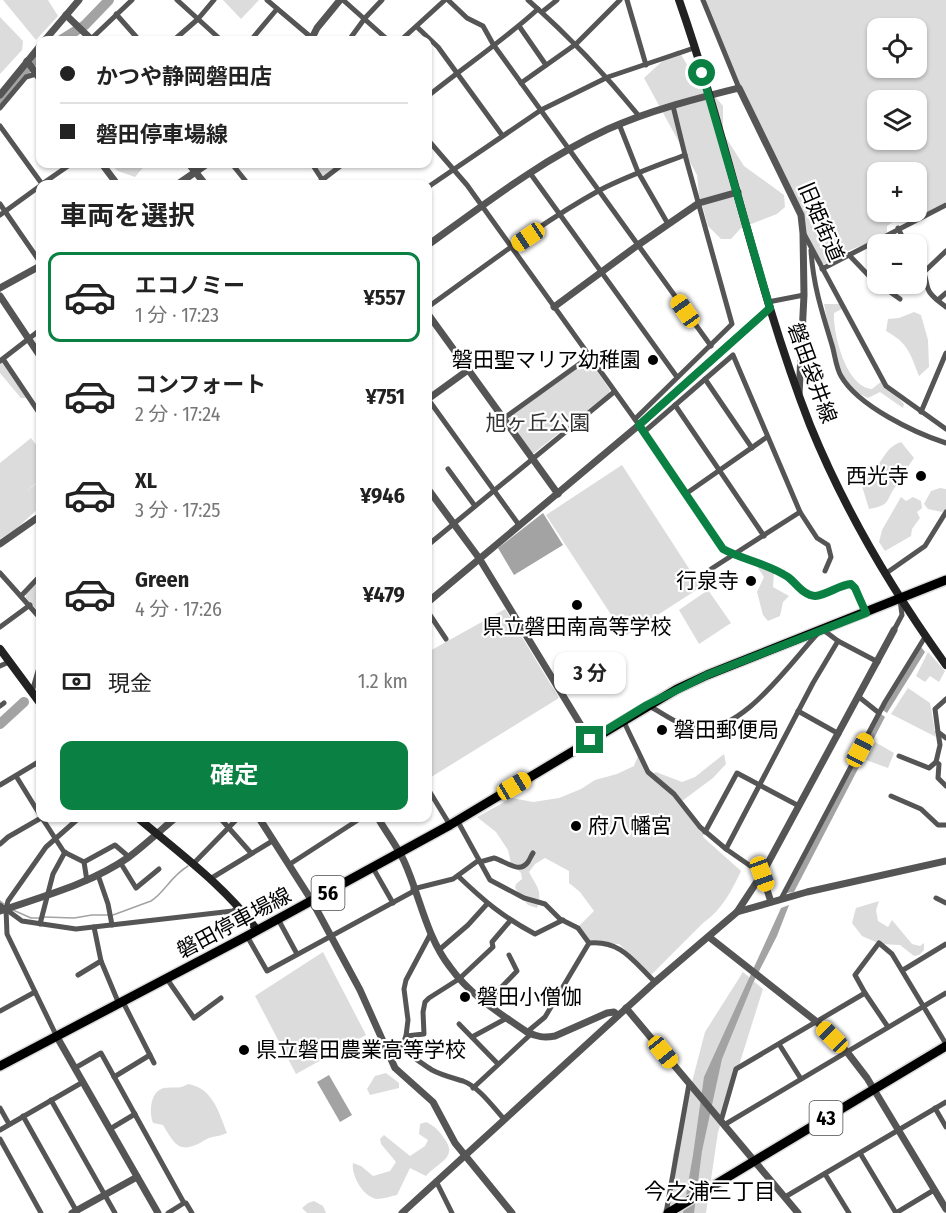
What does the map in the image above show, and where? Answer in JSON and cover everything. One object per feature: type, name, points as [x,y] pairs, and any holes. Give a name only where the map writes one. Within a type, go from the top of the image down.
[{"type":"main road","name":"磐田袋井線","points":[[679,0],[738,192],[769,305],[799,395],[827,463],[885,574],[900,600],[946,665]]},
{"type":"main road","name":"磐田停車場線","points":[[0,1066],[167,979],[454,823],[647,705],[707,675],[946,580]]},
{"type":"main road","points":[[0,649],[36,698]]},
{"type":"main road","points":[[142,822],[239,906],[257,930]]},
{"type":"main road","name":"43","points":[[670,1212],[946,1045]]},
{"type":"street","points":[[95,36],[132,0]]},
{"type":"street","points":[[177,0],[217,36]]},
{"type":"street","points":[[179,36],[198,19],[214,0]]},
{"type":"street","points":[[267,0],[308,36]]},
{"type":"street","points":[[313,36],[317,28],[341,0],[384,36]]},
{"type":"street","points":[[352,36],[382,0]]},
{"type":"street","points":[[528,0],[608,77],[639,116]]},
{"type":"street","points":[[432,93],[493,44],[557,0]]},
{"type":"street","points":[[521,83],[576,44],[620,0]]},
{"type":"street","points":[[627,0],[646,64]]},
{"type":"street","name":"旧姫街道","points":[[703,0],[739,88],[798,208],[803,233],[881,379],[892,392],[946,429]]},
{"type":"street","points":[[48,36],[76,1]]},
{"type":"street","points":[[406,36],[443,1],[483,26],[493,44],[540,110],[711,346]]},
{"type":"street","points":[[254,36],[277,9]]},
{"type":"street","points":[[116,14],[135,36]]},
{"type":"street","points":[[66,15],[87,36]]},
{"type":"street","points":[[519,26],[546,65]]},
{"type":"street","points":[[417,27],[426,36]]},
{"type":"street","points":[[432,41],[502,135]]},
{"type":"street","points":[[432,184],[540,110],[608,77],[694,48]]},
{"type":"street","points":[[0,95],[36,51]]},
{"type":"street","points":[[27,62],[36,73]]},
{"type":"street","points":[[0,108],[26,77],[36,76]]},
{"type":"street","points":[[432,242],[568,149],[639,116],[739,88]]},
{"type":"street","points":[[639,425],[678,377],[732,324],[673,106]]},
{"type":"street","points":[[619,124],[638,172],[668,224]]},
{"type":"street","points":[[0,126],[38,180]]},
{"type":"street","points":[[432,145],[482,206],[687,493],[723,549],[767,565],[789,578],[806,593],[814,596],[851,584],[866,613]]},
{"type":"street","points":[[432,304],[511,248],[599,191],[638,172],[685,155]]},
{"type":"street","points":[[49,180],[65,168]]},
{"type":"street","points":[[192,168],[202,180]]},
{"type":"street","points":[[184,180],[202,168]]},
{"type":"street","points":[[235,168],[245,180]]},
{"type":"street","points":[[324,180],[338,168]]},
{"type":"street","points":[[530,173],[678,377]]},
{"type":"street","points":[[3,213],[36,189]]},
{"type":"street","points":[[554,308],[699,203],[738,192]]},
{"type":"street","points":[[0,204],[3,213],[36,258]]},
{"type":"street","points":[[822,269],[946,205]]},
{"type":"street","points":[[898,228],[901,234]]},
{"type":"street","points":[[799,395],[804,295],[803,233]]},
{"type":"street","points":[[811,250],[813,281],[841,376],[860,396],[884,414],[907,427],[946,443]]},
{"type":"street","points":[[927,269],[946,251]]},
{"type":"street","points":[[849,255],[867,270]]},
{"type":"street","points":[[0,288],[36,266]]},
{"type":"street","points":[[927,286],[928,290],[946,307]]},
{"type":"street","points":[[938,300],[946,293]]},
{"type":"street","points":[[895,294],[900,298]]},
{"type":"street","points":[[432,599],[639,425],[769,305],[804,295]]},
{"type":"street","points":[[0,296],[36,350]]},
{"type":"street","points":[[432,320],[558,494]]},
{"type":"street","points":[[36,333],[2,360],[36,408]]},
{"type":"street","points":[[921,412],[946,354]]},
{"type":"street","points":[[639,425],[675,405],[733,355],[800,512],[817,538],[828,545],[831,557],[825,571]]},
{"type":"street","points":[[503,419],[589,357]]},
{"type":"street","points":[[432,396],[468,370]]},
{"type":"street","points":[[705,379],[752,448]]},
{"type":"street","points":[[432,542],[614,392]]},
{"type":"street","points":[[432,405],[519,525]]},
{"type":"street","points":[[675,405],[764,536]]},
{"type":"street","points":[[687,493],[767,437]]},
{"type":"street","points":[[448,469],[475,506]]},
{"type":"street","points":[[432,495],[479,558],[590,740]]},
{"type":"street","points":[[711,569],[800,512]]},
{"type":"street","points":[[885,574],[925,546],[946,512]]},
{"type":"street","points":[[0,544],[36,519]]},
{"type":"street","points":[[0,573],[36,613]]},
{"type":"street","points":[[21,596],[36,580]]},
{"type":"street","points":[[402,1213],[618,1015],[737,912],[762,874],[878,662],[902,615],[900,600]]},
{"type":"street","points":[[0,627],[30,605]]},
{"type":"street","points":[[432,618],[446,639]]},
{"type":"street","points":[[647,705],[694,728],[708,728],[729,722],[777,682],[806,645],[822,629],[838,641],[878,662]]},
{"type":"street","points":[[782,899],[879,713],[925,637]]},
{"type":"street","points":[[726,849],[798,711],[838,641]]},
{"type":"street","points":[[0,666],[9,662]]},
{"type":"street","points":[[32,692],[36,678]]},
{"type":"street","points":[[859,697],[879,713]]},
{"type":"street","points":[[899,756],[929,768],[936,762],[940,745],[935,709],[946,699]]},
{"type":"street","points":[[798,711],[839,734]]},
{"type":"street","points":[[623,720],[648,771],[674,794],[705,832],[762,874],[771,902]]},
{"type":"street","points":[[938,732],[946,738]]},
{"type":"street","points":[[936,762],[939,764],[938,778],[946,786]]},
{"type":"street","points":[[0,784],[36,764]]},
{"type":"street","points":[[705,832],[737,773],[799,806]]},
{"type":"street","points":[[16,776],[36,809]]},
{"type":"street","points":[[432,794],[480,861],[490,880],[524,898],[545,904],[563,920],[578,928],[589,943]]},
{"type":"street","points":[[891,795],[921,809],[938,825],[946,825]]},
{"type":"street","points":[[0,844],[36,820]]},
{"type":"street","points":[[45,822],[65,852],[84,862]]},
{"type":"street","points":[[74,822],[56,838],[32,866],[2,909],[7,934],[14,953],[57,1037],[158,1213]]},
{"type":"street","points":[[2,909],[87,881],[129,857],[171,822]]},
{"type":"street","points":[[224,822],[252,853]]},
{"type":"street","points":[[193,864],[234,822]]},
{"type":"street","points":[[262,822],[312,901],[371,1013],[395,1068],[433,1102],[464,1156],[512,1213]]},
{"type":"street","points":[[290,864],[355,822]]},
{"type":"street","points":[[380,822],[404,861],[439,950],[459,979],[486,1003],[529,1033],[546,1038],[607,1013],[614,1012],[618,1015]]},
{"type":"street","points":[[210,879],[274,840]]},
{"type":"street","points":[[84,862],[115,845],[129,857]]},
{"type":"street","points":[[40,924],[53,874],[65,852]]},
{"type":"street","points":[[247,936],[267,971],[414,890],[453,879],[480,861],[494,858],[520,867],[527,863],[533,853]]},
{"type":"street","points":[[737,912],[794,896],[946,861]]},
{"type":"street","points":[[84,862],[87,881]]},
{"type":"street","points":[[120,862],[136,888],[159,869]]},
{"type":"street","points":[[373,867],[393,903]]},
{"type":"street","points":[[98,875],[108,904],[112,925]]},
{"type":"street","points":[[458,876],[487,904],[510,921],[535,934],[563,920]]},
{"type":"street","points":[[936,898],[946,903]]},
{"type":"street","points":[[439,950],[468,925],[487,904]]},
{"type":"street","points":[[2,909],[16,919],[75,929],[233,911],[239,906]]},
{"type":"street","points":[[278,919],[297,954]]},
{"type":"street","points":[[406,1036],[424,1034],[425,1002],[459,979],[493,947],[492,942],[510,921]]},
{"type":"street","points":[[94,927],[102,961],[121,1003],[154,1063]]},
{"type":"street","points":[[401,1049],[406,1036],[408,1020],[404,989],[406,980],[431,933]]},
{"type":"street","points":[[709,937],[817,1022],[847,1052],[873,1089],[946,1209]]},
{"type":"street","points":[[589,943],[602,942],[618,947],[655,982]]},
{"type":"street","points":[[473,1088],[545,1017],[589,943]]},
{"type":"street","points":[[888,1027],[855,975],[879,943],[892,954],[903,970],[946,1045]]},
{"type":"street","points":[[903,970],[946,944]]},
{"type":"street","points":[[486,1003],[517,972],[509,955]]},
{"type":"street","points":[[78,975],[102,961]]},
{"type":"street","points":[[167,979],[194,1018],[221,998]]},
{"type":"street","points":[[0,1002],[2,1010],[35,993]]},
{"type":"street","points":[[720,1121],[736,1069],[865,993]]},
{"type":"street","points":[[720,1121],[801,1079],[946,993]]},
{"type":"street","points":[[626,1008],[798,1213]]},
{"type":"street","points":[[472,1036],[507,1018]]},
{"type":"street","points":[[459,1024],[498,1064]]},
{"type":"street","points":[[779,1044],[801,1079]]},
{"type":"street","points":[[392,1046],[401,1049],[434,1071],[456,1081],[462,1081],[473,1088],[504,1119]]},
{"type":"street","points":[[75,1068],[101,1053],[162,1161],[161,1165],[192,1213]]},
{"type":"street","points":[[114,1077],[150,1055]]},
{"type":"street","points":[[0,1130],[83,1082]]},
{"type":"street","points":[[670,1212],[690,1085]]},
{"type":"street","points":[[51,1100],[115,1213]]},
{"type":"street","points":[[785,1197],[946,1102]]},
{"type":"street","points":[[0,1108],[9,1124]]},
{"type":"street","points":[[935,1108],[946,1127]]},
{"type":"street","points":[[110,1129],[135,1114]]},
{"type":"street","points":[[23,1116],[75,1212],[137,1177]]},
{"type":"street","points":[[0,1139],[41,1213]]},
{"type":"street","points":[[860,1153],[896,1213],[934,1190]]},
{"type":"street","points":[[825,1174],[849,1213]]},
{"type":"street","points":[[436,1181],[452,1213]]},
{"type":"street","points":[[168,1213],[184,1203]]},
{"type":"green space","points":[[3,0],[48,0],[58,16],[40,36],[36,36],[36,40]]},
{"type":"green space","points":[[223,0],[259,0],[241,19]]},
{"type":"green space","points":[[700,0],[946,0],[946,202],[927,212],[927,162],[867,162],[867,222],[893,222],[887,226],[887,232],[867,234],[867,243],[843,253],[834,263],[823,264],[811,250],[801,219]]},
{"type":"green space","points":[[0,17],[23,41],[22,50],[0,74]]},
{"type":"green space","points":[[678,50],[688,66],[690,75],[695,81],[706,85],[723,106],[723,133],[744,166],[784,195],[785,207],[777,214],[741,228],[731,239],[721,239],[708,226],[699,194],[697,175],[644,78],[669,55]]},
{"type":"green space","points":[[115,168],[143,168],[135,177]]},
{"type":"green space","points":[[316,168],[338,168],[325,178]]},
{"type":"green space","points":[[824,304],[839,304],[844,308],[834,313],[834,322],[839,346],[848,370],[863,386],[872,389],[882,381],[904,404],[903,408],[880,392],[868,398],[844,381],[836,363]]},
{"type":"green space","points":[[914,312],[921,315],[928,340],[929,367],[919,376],[904,344],[886,331],[888,319],[899,318]]},
{"type":"green space","points":[[3,361],[30,398],[21,398],[0,373],[0,362]]},
{"type":"green space","name":"旭ヶ丘公園","points":[[590,361],[610,390],[609,393],[532,453],[509,419],[510,417]]},
{"type":"green space","points":[[31,438],[36,445],[36,483],[25,492],[36,484],[36,511],[17,528],[0,539],[0,463]]},
{"type":"green space","points":[[901,442],[914,458],[885,504],[869,509],[862,486],[889,450]]},
{"type":"green space","points":[[622,465],[701,587],[625,636],[546,515]]},
{"type":"green space","points":[[946,489],[946,509],[942,512],[928,509],[924,504],[931,491]]},
{"type":"green space","points":[[901,497],[906,501],[913,497],[921,501],[922,508],[917,512],[920,518],[912,529],[911,536],[885,551],[879,542],[882,530]]},
{"type":"green space","points":[[756,565],[764,565],[774,572],[773,587],[789,596],[783,602],[780,616],[768,621],[763,615],[757,592],[764,577]]},
{"type":"green space","points":[[36,583],[36,609],[26,598],[26,594]]},
{"type":"green space","points":[[708,590],[731,623],[699,644],[679,610]]},
{"type":"green space","points":[[505,609],[559,698],[432,777],[432,650]]},
{"type":"green space","points":[[928,652],[945,671],[939,682],[930,676],[925,682],[916,676]]},
{"type":"green space","points":[[908,688],[930,703],[936,737],[891,714]]},
{"type":"green space","points":[[875,742],[894,753],[888,768],[866,760]]},
{"type":"green space","points":[[639,753],[652,774],[656,772],[682,782],[695,777],[724,754],[726,764],[713,778],[682,801],[703,831],[703,837],[741,871],[716,912],[651,975],[619,944],[589,943],[585,935],[575,930],[594,911],[580,892],[569,883],[569,871],[545,858],[535,864],[529,872],[538,889],[539,897],[537,908],[528,905],[515,888],[522,879],[521,873],[511,863],[508,850],[496,832],[477,817],[512,798],[533,802],[559,798],[595,780],[634,766]]},
{"type":"green space","points":[[879,901],[876,910],[878,921],[888,927],[892,920],[912,944],[920,946],[924,943],[924,950],[919,955],[914,956],[900,945],[880,944],[862,936],[852,923],[856,908]]},
{"type":"green space","points":[[323,952],[366,1035],[296,1074],[255,996]]},
{"type":"green space","points":[[743,972],[763,989],[718,1132],[706,1213],[667,1213],[673,1155],[705,1032]]},
{"type":"green space","points":[[386,1073],[399,1083],[399,1088],[370,1095],[367,1089],[375,1076]]},
{"type":"green space","points":[[188,1084],[197,1086],[214,1102],[227,1133],[193,1146],[182,1147],[174,1142],[163,1125],[153,1123],[151,1108],[153,1097],[159,1090]]},
{"type":"green space","points":[[426,1122],[438,1131],[448,1145],[448,1155],[445,1159],[426,1176],[410,1168],[397,1195],[377,1199],[367,1194],[356,1179],[353,1163],[361,1166],[373,1176],[390,1171],[396,1162],[381,1144],[380,1139],[384,1135],[410,1156],[425,1146],[428,1140],[419,1134],[420,1124]]},
{"type":"green space","points":[[314,1201],[323,1206],[326,1213],[307,1213],[302,1208]]},
{"type":"shaded area","points":[[543,513],[563,545],[514,575],[498,548]]},
{"type":"shaded area","points":[[921,647],[925,652],[887,713],[881,709]]},
{"type":"shaded area","points":[[881,714],[885,717],[794,892],[787,893],[786,890]]},
{"type":"shaded area","points":[[789,905],[777,936],[753,983],[722,1059],[702,1151],[694,1213],[683,1213],[704,1077],[781,908]]},
{"type":"shaded area","points":[[329,1075],[352,1115],[340,1122],[317,1082]]},
{"type":"waterway","points":[[67,36],[85,25],[109,0]]},
{"type":"waterway","points":[[0,101],[36,58]]},
{"type":"waterway","points":[[0,724],[24,702]]},
{"type":"waterway","points":[[113,915],[151,901],[188,866]]},
{"type":"waterway","points":[[0,901],[4,904]]},
{"type":"waterway","points":[[13,910],[31,918],[40,918]]},
{"type":"waterway","points":[[44,917],[74,918],[108,915]]},
{"type":"place","name":"磐田聖マリア幼稚園","points":[[653,360]]},
{"type":"place","name":"西光寺","points":[[921,476]]},
{"type":"place","name":"行泉寺","points":[[751,581]]},
{"type":"place","name":"県立磐田南高等学校","points":[[577,605]]},
{"type":"place","name":"磐田郵便局","points":[[662,730]]},
{"type":"place","name":"府八幡宮","points":[[576,826]]},
{"type":"place","name":"磐田小僧伽","points":[[465,997]]},
{"type":"place","name":"県立磐田農業高等学校","points":[[244,1050]]},
{"type":"district","name":"今之浦三丁目","points":[[710,1191]]},
{"type":"route","points":[[590,740],[647,705],[707,675],[866,613],[851,584],[814,596],[806,593],[789,578],[767,565],[723,549],[639,425],[770,308],[702,73]]}]
